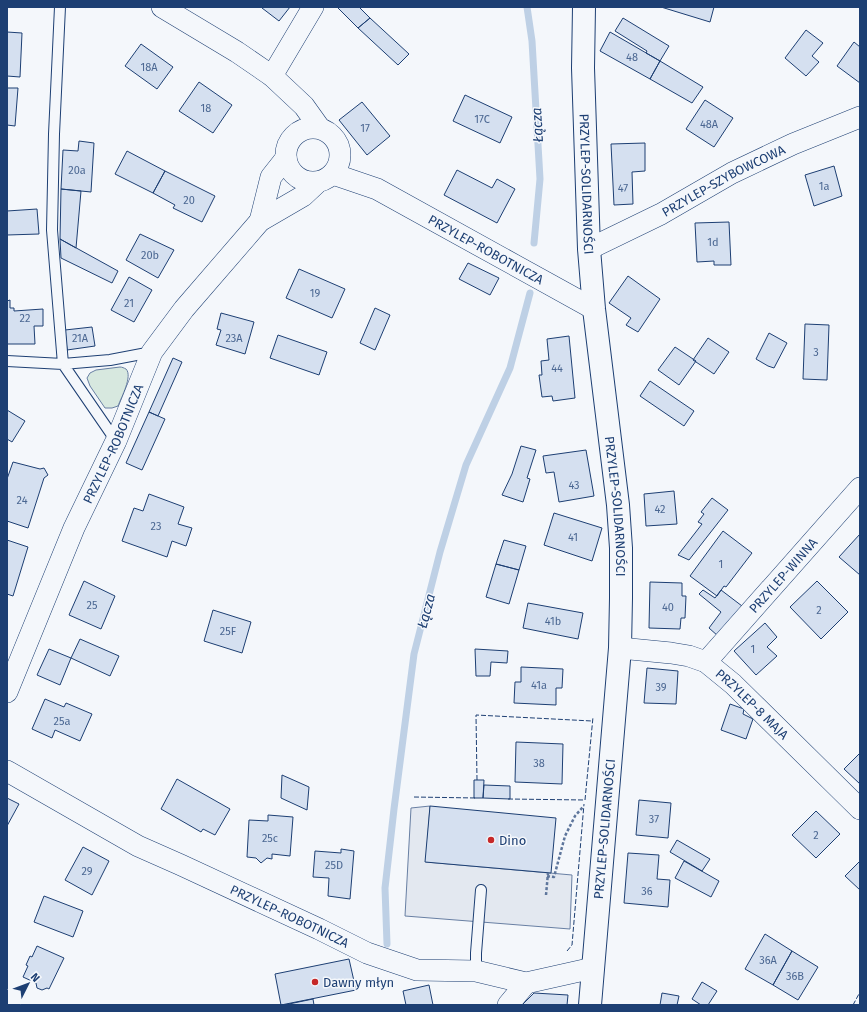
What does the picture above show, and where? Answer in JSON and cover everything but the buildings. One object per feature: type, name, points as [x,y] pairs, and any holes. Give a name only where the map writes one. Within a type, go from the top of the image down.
[{"type":"main road","name":"PRZYLEP-SOLIDARNOŚCI","points":[[584,7],[583,68],[589,249],[594,309],[618,505],[621,570],[620,648],[590,1005]]},
{"type":"street","points":[[162,7],[237,52],[272,76],[304,106],[319,127]]},
{"type":"street","points":[[272,76],[313,7]]},
{"type":"street","points":[[293,96],[296,133]]},
{"type":"street","name":"PRZYLEP-SZYBOWCOWA","points":[[589,249],[661,214],[732,172],[793,144],[860,117]]},
{"type":"street","points":[[319,127],[333,135],[338,142],[341,150],[340,158],[338,167],[326,178],[309,182],[293,174],[288,167],[286,149],[290,140],[302,129],[319,127]]},
{"type":"street","name":"PRZYLEP-ROBOTNICZA","points":[[341,150],[377,189]]},
{"type":"street","name":"PRZYLEP-ROBOTNICZA","points":[[260,221],[271,177],[286,158]]},
{"type":"street","name":"PRZYLEP-ROBOTNICZA","points":[[7,692],[74,528],[116,441],[152,352],[184,309],[260,221],[303,196],[326,178],[377,189],[594,309]]},
{"type":"street","name":"PRZYLEP-WINNA","points":[[706,662],[860,488]]},
{"type":"street","name":"PRZYLEP-8 MAJA","points":[[620,648],[671,653],[689,656],[706,662],[733,684],[860,809]]},
{"type":"street","name":"PRZYLEP-ROBOTNICZA","points":[[7,771],[138,846],[189,868],[367,953],[418,970],[476,971],[526,983],[593,968]]},
{"type":"street","points":[[508,1005],[526,983]]},
{"type":"lane","points":[[60,7],[54,134],[52,230],[63,364],[116,441]]},
{"type":"lane","points":[[7,361],[63,364],[110,360],[152,352]]},
{"type":"lane","points":[[476,971],[481,890]]},
{"type":"path","points":[[546,895],[547,875],[554,877],[565,836],[575,816],[584,806]]},
{"type":"shaded area","points":[[120,367],[126,369],[128,372],[126,387],[118,406],[105,408],[90,386],[87,378],[90,373],[96,370]]},
{"type":"shaded area","points":[[430,806],[426,862],[572,875],[570,929],[405,916],[411,808]]},
{"type":"waterway","name":"Łącza","points":[[527,7],[532,41],[540,179],[534,243]]},
{"type":"waterway","name":"Łącza","points":[[387,944],[385,888],[414,654],[440,552],[466,465],[510,368],[530,293]]},
{"type":"fence","points":[[477,780],[476,715],[592,721]]},
{"type":"fence","points":[[508,799],[585,800],[593,717]]},
{"type":"fence","points":[[414,797],[476,798]]},
{"type":"fence","points":[[567,951],[572,945],[584,804]]},
{"type":"fence","points":[[853,1005],[860,992]]},
{"type":"place","name":"Dino","points":[[491,840]]},
{"type":"place","name":"Dawny młyn","points":[[315,982]]}]
